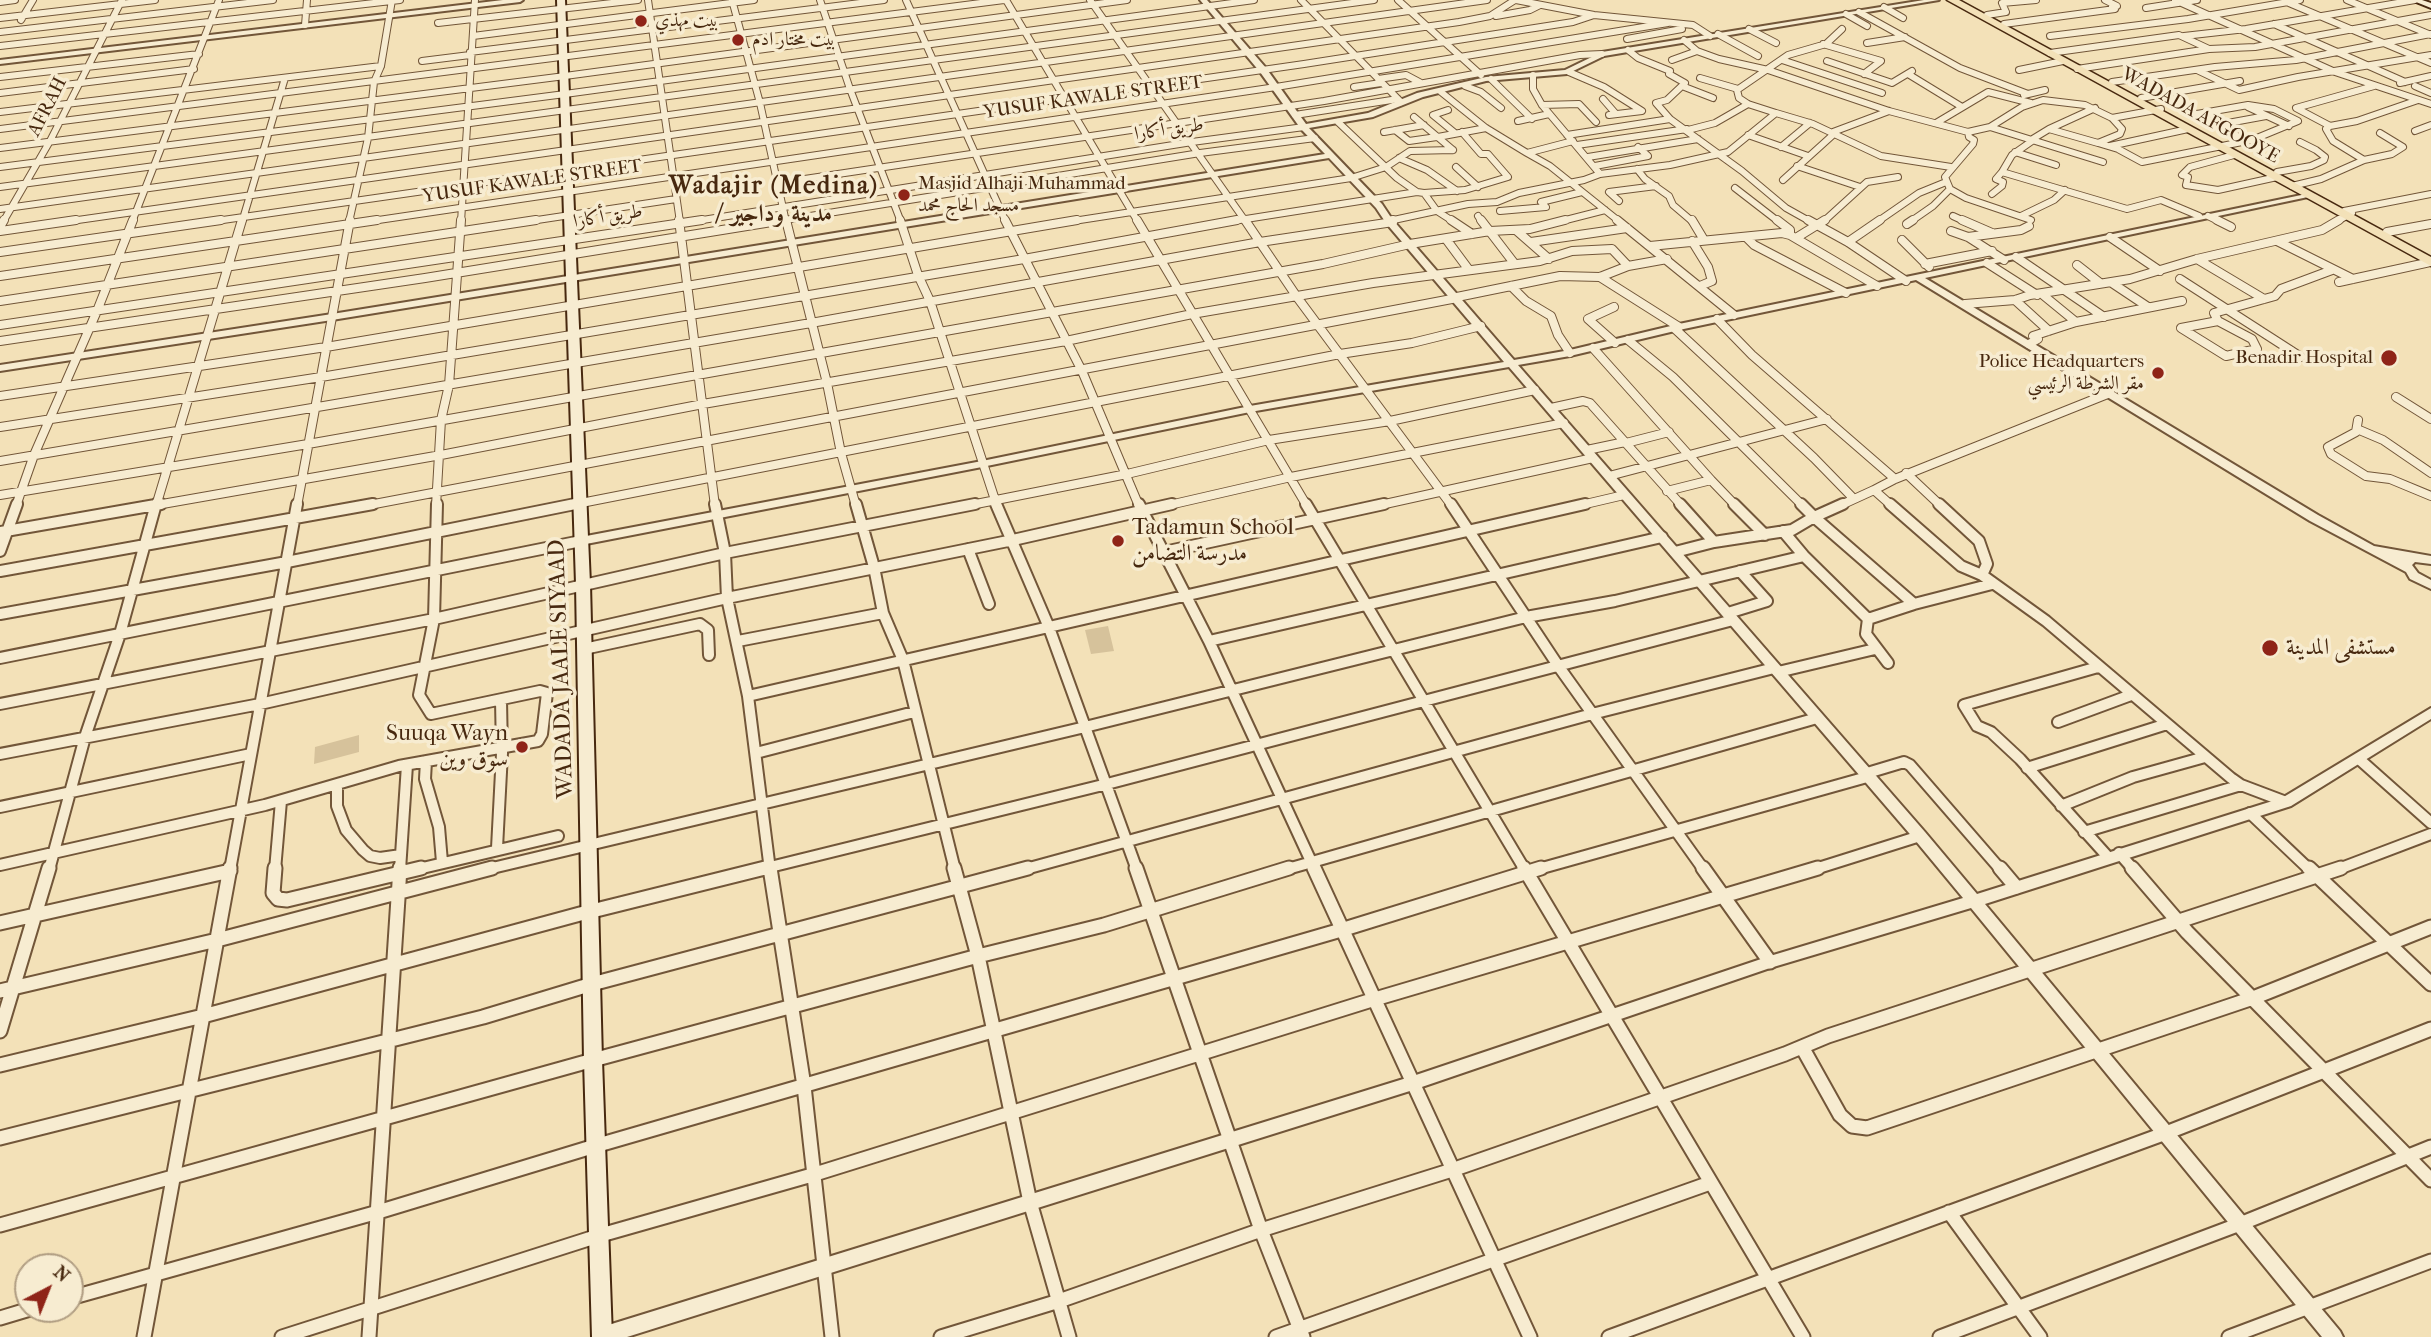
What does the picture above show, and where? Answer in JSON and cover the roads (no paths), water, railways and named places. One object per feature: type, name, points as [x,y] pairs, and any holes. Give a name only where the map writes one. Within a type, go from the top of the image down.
[{"type":"highway","name":"WADADA AFGOOYE","points":[[1952,0],[2052,52],[2063,61],[2112,82],[2234,155],[2277,175]]},
{"type":"highway","name":"WADADA AFGOOYE","points":[[1961,0],[2431,262]]},
{"type":"highway","name":"WADADA AFGOOYE","points":[[2295,185],[2308,195],[2431,256]]},
{"type":"main road","name":"WADADA JAALE SIYAAD","points":[[561,5],[568,128],[570,278],[583,584],[595,1146],[601,1235],[601,1337]]},
{"type":"street","points":[[0,2],[15,0]]},
{"type":"street","points":[[0,55],[33,0]]},
{"type":"street","points":[[0,18],[155,0]]},
{"type":"street","points":[[0,32],[218,3],[273,0]]},
{"type":"street","points":[[304,10],[307,0]]},
{"type":"street","points":[[144,1337],[339,276],[368,138],[374,82],[381,66],[392,0]]},
{"type":"street","points":[[3,46],[400,0]]},
{"type":"street","points":[[0,61],[389,16],[474,3],[520,0]]},
{"type":"street","points":[[438,23],[474,20],[561,5],[638,0]]},
{"type":"street","points":[[473,36],[562,24],[649,6],[754,0]]},
{"type":"street","points":[[422,61],[563,40],[737,19],[821,4],[884,0]]},
{"type":"street","points":[[906,0],[1035,284],[1097,403],[1142,512],[1186,594],[1258,745],[1530,1337]]},
{"type":"street","points":[[0,129],[469,71],[1005,0],[1528,872],[1803,1337]]},
{"type":"street","points":[[0,148],[748,52],[1091,2],[1127,0]]},
{"type":"street","points":[[0,167],[565,94],[1205,3],[1254,0]]},
{"type":"street","points":[[1301,0],[1399,100]]},
{"type":"street","points":[[0,187],[1374,0]]},
{"type":"street","points":[[1398,0],[1532,119]]},
{"type":"street","points":[[0,209],[1487,0]]},
{"type":"street","points":[[1490,16],[1516,0],[1594,16]]},
{"type":"street","points":[[778,183],[1177,121],[1399,100],[1441,92],[1485,77],[1580,55],[1628,50],[1936,0]]},
{"type":"street","points":[[1987,15],[2006,12],[2002,3],[2036,0]]},
{"type":"street","points":[[2004,24],[2107,10],[2117,6],[2105,0]]},
{"type":"street","points":[[2147,8],[2197,0]]},
{"type":"street","points":[[2050,36],[2300,0]]},
{"type":"street","points":[[2347,0],[2431,34]]},
{"type":"street","points":[[732,1],[748,52],[803,295],[828,383],[841,453],[874,567],[883,613],[904,660],[927,765],[978,956],[1030,1202],[1069,1337]]},
{"type":"street","points":[[2178,1],[2276,43],[2335,72],[2426,101]]},
{"type":"street","points":[[2284,1],[2431,63]]},
{"type":"street","name":"AFRAH","points":[[0,229],[50,141],[121,2]]},
{"type":"street","points":[[1091,2],[1200,153],[1297,297],[1443,492],[1559,667],[1770,962]]},
{"type":"street","points":[[2052,52],[2246,30],[2318,15],[2423,2]]},
{"type":"street","points":[[0,551],[4,531],[34,455],[97,311],[218,3]]},
{"type":"street","points":[[0,865],[281,800],[407,765],[538,741],[542,734],[547,693],[540,691],[431,714],[419,695],[434,619],[434,532],[441,455],[441,420],[449,386],[457,257],[465,185],[465,124],[474,3]]},
{"type":"street","points":[[1205,3],[1264,70],[1304,127],[1437,274],[1697,580],[1920,836],[2334,1337]]},
{"type":"street","points":[[821,4],[951,360],[994,499],[1048,625],[1086,727],[1261,1230],[1302,1333]]},
{"type":"street","points":[[0,229],[668,136],[1530,10],[1541,5]]},
{"type":"street","points":[[649,6],[709,440],[716,515],[725,553],[727,598],[748,696],[770,869],[804,1086],[832,1337]]},
{"type":"street","points":[[1884,7],[1903,18]]},
{"type":"street","points":[[1549,19],[1559,9]]},
{"type":"street","points":[[304,10],[307,11],[305,25]]},
{"type":"street","points":[[2107,10],[2133,24]]},
{"type":"street","points":[[1858,12],[1966,71],[2028,94]]},
{"type":"street","points":[[1846,14],[1867,26]]},
{"type":"street","points":[[2081,68],[2176,53],[2276,43],[2431,15]]},
{"type":"street","points":[[1614,17],[1656,45]]},
{"type":"street","points":[[0,252],[1264,70],[1446,41],[1549,19],[1614,17],[1699,27],[1758,56]]},
{"type":"street","name":"YUSUF KAWALE STREET","points":[[0,276],[1276,87],[1668,23]]},
{"type":"street","points":[[2272,23],[2404,82]]},
{"type":"street","points":[[1626,39],[1699,27]]},
{"type":"street","points":[[1749,29],[1776,43]]},
{"type":"street","points":[[1700,78],[1738,89],[1782,60],[1823,44],[1842,29]]},
{"type":"street","points":[[2112,82],[2305,58],[2431,34]]},
{"type":"street","points":[[2184,36],[2209,49]]},
{"type":"street","points":[[1867,43],[1905,37]]},
{"type":"street","points":[[2148,39],[2176,53]]},
{"type":"street","points":[[1684,40],[1697,51],[1730,62],[1768,70],[1889,111],[1968,132],[1990,127],[2031,103],[2055,100],[2077,103],[2095,108],[2120,124],[2120,134],[2098,143]]},
{"type":"street","points":[[1823,44],[1881,61],[1864,74]]},
{"type":"street","points":[[1628,50],[1638,58],[1670,71],[1670,74],[1685,83],[1667,100],[1656,103],[1670,118],[1742,170],[1786,208],[1849,242],[1906,281]]},
{"type":"street","points":[[1672,60],[1697,51]]},
{"type":"street","points":[[0,77],[200,54]]},
{"type":"street","points":[[1291,111],[1421,83],[1569,72],[1602,54]]},
{"type":"street","points":[[2196,70],[2239,90],[2431,55]]},
{"type":"street","points":[[1782,60],[1882,93]]},
{"type":"street","points":[[1827,61],[1892,83],[1910,73],[1962,107]]},
{"type":"street","points":[[2019,70],[2063,61]]},
{"type":"street","points":[[0,112],[381,66]]},
{"type":"street","points":[[0,93],[194,69]]},
{"type":"street","points":[[1569,72],[1604,87],[1642,111],[1613,115],[1603,99]]},
{"type":"street","points":[[1354,87],[1406,75],[1421,83]]},
{"type":"street","points":[[1533,75],[1533,89],[1542,105],[1598,170]]},
{"type":"street","points":[[2384,88],[2431,76]]},
{"type":"street","points":[[0,1031],[37,914],[85,737],[120,634],[187,399],[285,78]]},
{"type":"street","points":[[1826,88],[1842,79]]},
{"type":"street","points":[[2140,98],[2241,80]]},
{"type":"street","points":[[1465,86],[1481,92],[1501,108]]},
{"type":"street","points":[[1682,86],[1713,97]]},
{"type":"street","points":[[2330,126],[2297,106],[2375,86]]},
{"type":"street","points":[[2415,86],[2431,93]]},
{"type":"street","points":[[1738,89],[1740,98],[1748,104],[1810,123],[1881,156],[1951,167]]},
{"type":"street","points":[[2014,97],[2045,90]]},
{"type":"street","points":[[1441,92],[1486,128],[1550,166],[1734,315]]},
{"type":"street","points":[[1936,122],[1976,102],[1988,92],[2031,103]]},
{"type":"street","points":[[2072,94],[2077,103]]},
{"type":"street","points":[[1304,127],[1383,111],[1399,100]]},
{"type":"street","points":[[2364,160],[2333,141],[2326,129],[2426,101]]},
{"type":"street","points":[[1542,105],[1579,104],[1596,122]]},
{"type":"street","points":[[1572,140],[1688,130],[1715,123],[1748,104]]},
{"type":"street","points":[[2049,129],[2110,146],[2142,162],[2246,141],[2298,121],[2274,108],[2242,105],[2197,113],[2246,141]]},
{"type":"street","points":[[2242,105],[2289,126]]},
{"type":"street","points":[[1992,194],[2002,186],[2003,183],[1996,179],[2015,152],[2049,129],[2095,108]]},
{"type":"street","points":[[0,427],[321,377],[1024,259],[1243,219],[1420,193],[1457,191],[1508,177],[1488,154],[1481,154],[1459,133],[1433,115],[1448,110]]},
{"type":"street","points":[[1783,180],[1834,133],[1889,111]]},
{"type":"street","points":[[2112,118],[2158,111]]},
{"type":"street","points":[[1598,170],[1637,169],[1719,155],[1728,152],[1776,113]]},
{"type":"street","points":[[1518,121],[1549,114]]},
{"type":"street","points":[[2217,125],[2266,116]]},
{"type":"street","points":[[0,396],[326,347],[1131,211],[1351,178],[1386,167],[1412,151],[1453,150],[1414,117]]},
{"type":"street","points":[[1527,153],[1613,126],[1670,118]]},
{"type":"street","points":[[1338,122],[1437,211],[1472,234]]},
{"type":"street","points":[[1781,147],[1810,123]]},
{"type":"street","points":[[1384,132],[1424,125]]},
{"type":"street","points":[[2414,131],[2431,125]]},
{"type":"street","points":[[0,461],[449,386],[1497,202],[1527,191],[1584,180],[1598,170],[1648,156],[1613,126]]},
{"type":"street","name":"طريق أكارا","points":[[0,326],[783,208],[1099,156],[1304,127]]},
{"type":"street","points":[[1990,127],[2103,162]]},
{"type":"street","points":[[1395,130],[1409,141],[1486,128]]},
{"type":"street","points":[[2110,146],[2188,129]]},
{"type":"street","points":[[1968,132],[1969,137],[1974,140],[1973,144],[1945,177],[1948,186],[1966,198],[2021,216],[2030,223],[2021,230],[1968,237]]},
{"type":"street","points":[[2295,185],[2321,179],[2364,160],[2392,154],[2403,147],[2380,134]]},
{"type":"street","points":[[1748,135],[1808,156]]},
{"type":"street","points":[[0,341],[337,291],[1200,153],[1315,138]]},
{"type":"street","points":[[1588,157],[1698,139]]},
{"type":"street","points":[[2234,155],[2190,167],[2182,175],[2188,177],[2186,185],[2218,190],[2311,166],[2324,160],[2325,157],[2316,150],[2300,142]]},
{"type":"street","points":[[2015,152],[2056,165]]},
{"type":"street","points":[[0,368],[332,317],[1331,155]]},
{"type":"street","points":[[1793,236],[1821,225],[1877,171],[1881,156]]},
{"type":"street","points":[[1399,158],[1427,170],[1457,191]]},
{"type":"street","points":[[2142,162],[2143,170]]},
{"type":"street","points":[[1797,166],[1860,187]]},
{"type":"street","points":[[1456,167],[1478,187]]},
{"type":"street","points":[[1637,169],[1645,179],[1669,196],[1673,205],[1691,218],[1704,240]]},
{"type":"street","points":[[1877,171],[1898,177]]},
{"type":"street","points":[[2002,172],[2127,209],[2164,201],[2231,227]]},
{"type":"street","points":[[1619,201],[1609,192],[1656,186]]},
{"type":"street","points":[[1907,224],[1933,206],[1948,186]]},
{"type":"street","points":[[1849,242],[1919,193],[1948,186]]},
{"type":"street","points":[[1735,188],[1790,230],[1793,236]]},
{"type":"street","points":[[2021,216],[2054,200],[2065,190]]},
{"type":"street","points":[[1500,211],[1546,207],[1541,202],[1582,192]]},
{"type":"street","points":[[1965,304],[2015,300],[2112,283],[2197,259],[2322,230],[2347,213],[2431,194]]},
{"type":"street","points":[[0,658],[1250,409],[1593,348],[1677,327],[2308,195]]},
{"type":"street","points":[[0,301],[676,199]]},
{"type":"street","points":[[1497,202],[1505,231]]},
{"type":"street","points":[[0,495],[308,444],[1323,264],[1410,244],[1490,231],[1517,231],[1605,210]]},
{"type":"street","points":[[1478,216],[1514,263]]},
{"type":"street","points":[[1953,216],[1992,233]]},
{"type":"street","points":[[2386,232],[2431,224]]},
{"type":"street","points":[[1531,242],[1627,228]]},
{"type":"street","points":[[1517,231],[1549,259]]},
{"type":"street","points":[[1951,231],[1968,237],[2004,260]]},
{"type":"street","points":[[1650,246],[1782,233],[1793,236],[1877,286]]},
{"type":"street","points":[[2110,237],[2160,271]]},
{"type":"street","points":[[1747,238],[1754,245],[1846,293]]},
{"type":"street","points":[[1446,239],[1469,270]]},
{"type":"street","points":[[1902,240],[1936,274]]},
{"type":"street","points":[[1692,241],[1708,267],[1712,281],[1700,286]]},
{"type":"street","points":[[2277,241],[2354,279]]},
{"type":"street","points":[[4,531],[302,480],[703,404],[1066,341],[1192,314],[1437,274],[1549,259],[1572,251],[1610,249],[1628,266]]},
{"type":"street","points":[[1925,264],[1992,251]]},
{"type":"street","points":[[2016,257],[2104,317]]},
{"type":"street","points":[[0,571],[295,519],[1082,371],[1560,276],[1600,277],[1628,266],[1667,259]]},
{"type":"street","points":[[2197,259],[2264,299]]},
{"type":"street","points":[[2339,282],[2431,262]]},
{"type":"street","points":[[1987,263],[2040,295],[2076,322]]},
{"type":"street","points":[[2077,265],[2100,283]]},
{"type":"street","points":[[2218,321],[2181,328],[2226,356],[2257,349],[2252,339],[2218,321],[2214,313],[2275,296],[2281,289],[2332,270]]},
{"type":"street","points":[[1600,277],[1677,327],[1853,498]]},
{"type":"street","points":[[1920,278],[2431,585]]},
{"type":"street","points":[[2180,279],[2301,357]]},
{"type":"street","points":[[2112,283],[2148,307]]},
{"type":"street","points":[[1511,286],[1526,301],[1551,316],[1558,335],[1570,352]]},
{"type":"street","points":[[2015,300],[2049,331]]},
{"type":"street","points":[[2029,344],[2039,339],[2033,336],[2076,322],[2182,301]]},
{"type":"street","points":[[1614,307],[1588,319],[1615,343]]},
{"type":"street","points":[[1717,319],[1752,355],[1827,419],[1864,455],[1895,479]]},
{"type":"street","points":[[0,614],[287,562],[579,502],[1340,354],[1412,343],[1480,326]]},
{"type":"street","points":[[1628,340],[1673,377],[1814,517],[1914,604]]},
{"type":"street","points":[[1593,348],[1711,481],[1765,535]]},
{"type":"street","points":[[0,704],[434,619],[725,553],[1127,474],[1269,440],[1390,421],[1535,390]]},
{"type":"street","points":[[1675,552],[1714,542],[1792,530],[1906,473],[2110,393]]},
{"type":"street","points":[[2396,397],[2431,419]]},
{"type":"street","points":[[1551,408],[1587,401],[1714,542]]},
{"type":"street","points":[[1609,476],[1827,419]]},
{"type":"street","points":[[0,754],[260,704],[727,598],[1013,540],[1291,477],[1563,423]]},
{"type":"street","points":[[2431,473],[2358,424],[2356,432],[2328,447],[2331,454],[2366,476],[2390,479],[2431,496]]},
{"type":"street","points":[[1164,552],[1443,492],[1669,432]]},
{"type":"street","points":[[1906,473],[1979,541],[1987,564],[1982,575]]},
{"type":"street","points":[[1667,491],[1711,481]]},
{"type":"street","points":[[1874,489],[1961,566],[1982,575],[2046,621],[2241,785],[2286,802]]},
{"type":"street","points":[[748,696],[1048,625],[1624,495]]},
{"type":"street","points":[[1783,531],[1804,556],[1868,619]]},
{"type":"street","points":[[1209,641],[1495,573],[1661,537]]},
{"type":"street","points":[[2363,546],[2425,559]]},
{"type":"street","points":[[968,549],[989,604]]},
{"type":"street","points":[[0,990],[217,940],[292,918],[399,894],[476,872],[1086,727],[1525,617],[1615,601],[1804,556]]},
{"type":"street","points":[[2408,569],[2407,562],[2425,559]]},
{"type":"street","points":[[0,1065],[203,1016],[591,912],[1107,784],[1559,667],[1730,616],[1767,601],[1740,571]]},
{"type":"street","points":[[1868,619],[1992,584]]},
{"type":"street","points":[[738,641],[883,613]]},
{"type":"street","points":[[1868,619],[1866,634],[1888,663]]},
{"type":"street","points":[[584,649],[700,624],[708,630],[709,655]]},
{"type":"street","points":[[0,1138],[483,1017],[592,984],[1128,842],[1592,714],[1875,649]]},
{"type":"street","points":[[2098,667],[1964,705],[1977,726],[1991,732],[2084,832],[2114,855],[2431,1180]]},
{"type":"street","points":[[2058,722],[2131,695]]},
{"type":"street","points":[[497,848],[502,753],[501,700]]},
{"type":"street","points":[[756,753],[914,712]]},
{"type":"street","points":[[601,1337],[1230,1138],[1413,1083],[1770,962],[1974,901],[2286,802],[2431,713]]},
{"type":"street","points":[[0,1225],[173,1179],[593,1059],[1150,912],[1310,862],[1816,718]]},
{"type":"street","points":[[2027,768],[2167,724]]},
{"type":"street","points":[[0,807],[251,754]]},
{"type":"street","points":[[2061,806],[2133,777],[2206,757]]},
{"type":"street","points":[[2359,759],[2431,823]]},
{"type":"street","points":[[426,761],[425,779],[439,827],[442,862]]},
{"type":"street","points":[[84,1294],[378,1212],[1904,762],[1910,765],[2017,887]]},
{"type":"street","points":[[369,1337],[407,765]]},
{"type":"street","points":[[337,785],[337,806],[346,830],[363,850],[370,856],[380,858],[401,855]]},
{"type":"street","points":[[2084,832],[2241,785]]},
{"type":"street","points":[[281,800],[273,893],[278,899],[287,900],[497,848],[558,836]]},
{"type":"street","points":[[2250,813],[2431,984]]},
{"type":"street","points":[[941,1337],[1059,1301],[1261,1230],[1452,1170],[1802,1047],[2318,877],[2431,834]]},
{"type":"street","points":[[282,1337],[601,1235],[812,1175],[1374,999],[1724,898],[1920,836]]},
{"type":"street","points":[[0,923],[230,871]]},
{"type":"street","points":[[1802,1047],[1840,1115],[1860,1129],[2253,998],[2431,927]]},
{"type":"street","points":[[1609,1337],[2166,1133],[2431,1029]]},
{"type":"street","points":[[1940,1337],[2240,1224],[2431,1146]]},
{"type":"street","points":[[1276,1337],[1302,1333],[1494,1259],[1710,1183]]},
{"type":"street","points":[[1950,1212],[2040,1337]]},
{"type":"street","points":[[2230,1337],[2431,1261]]},
{"type":"place","name":"بيت مهذي","points":[[641,21]]},
{"type":"place","name":"بيت مختار ادم","points":[[738,40]]},
{"type":"place","name":"Masjid Alhaji Muhammad مسجد الحاج محمد","points":[[904,195]]},
{"type":"place","name":"Benadir Hospital","points":[[2389,358]]},
{"type":"place","name":"Police Headquarters مقر الشرطة الرئيسي","points":[[2158,373]]},
{"type":"place","name":"Tadamun School مدرسة التضامن","points":[[1118,541]]},
{"type":"place","name":"مستشفى المدينة","points":[[2270,648]]},
{"type":"place","name":"Suuqa Wayn سوق وين","points":[[522,747]]},
{"type":"district","name":"Wadajir (Medina) / مدينة وداجير","points":[[774,201]]}]
